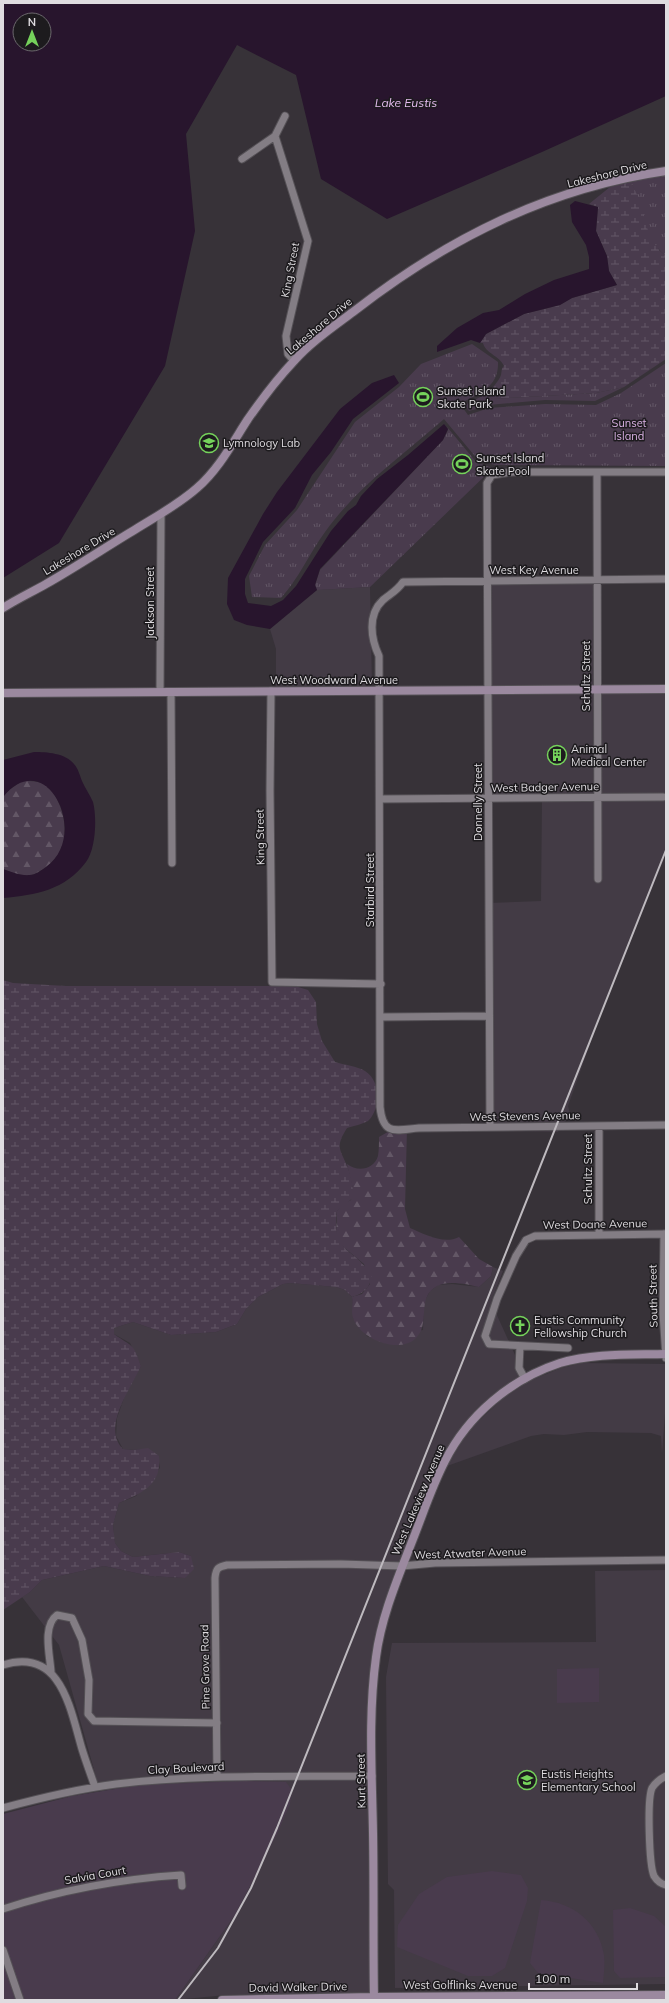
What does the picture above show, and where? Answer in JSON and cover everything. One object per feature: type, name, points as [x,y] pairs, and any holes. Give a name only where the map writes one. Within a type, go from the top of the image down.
[{"type":"street","points":[[242,159],[275,136],[285,116]]},
{"type":"street","name":"King Street","points":[[275,136],[308,241],[286,336],[288,354],[294,361]]},
{"type":"street","name":"Lakeshore Drive","points":[[3,608],[161,514],[204,481],[222,459],[267,392],[294,361],[316,340],[410,270],[458,241],[504,218],[546,201],[639,175],[666,171]]},
{"type":"street","points":[[597,473],[666,472]]},
{"type":"street","name":"Donnelly Street","points":[[490,1127],[487,483],[490,476],[497,473],[597,473]]},
{"type":"street","name":"Schultz Street","points":[[597,473],[598,879]]},
{"type":"street","name":"Jackson Street","points":[[160,692],[161,514]]},
{"type":"street","name":"West Key Avenue","points":[[403,582],[666,579]]},
{"type":"street","name":"Starbird Street","points":[[385,1126],[381,1119],[380,1107],[380,691],[378,653],[372,636],[375,612],[383,600],[394,593],[403,582]]},
{"type":"street","name":"West Woodward Avenue","points":[[3,693],[666,689]]},
{"type":"street","name":"King Street","points":[[271,691],[272,982],[381,984]]},
{"type":"street","points":[[171,692],[172,863]]},
{"type":"street","name":"West Badger Avenue","points":[[380,799],[663,797]]},
{"type":"street","points":[[381,1017],[490,1016]]},
{"type":"street","name":"West Stevens Avenue","points":[[385,1126],[398,1130],[490,1127],[666,1125]]},
{"type":"street","name":"Schultz Street","points":[[599,1126],[599,1235]]},
{"type":"street","name":"West Doane Avenue","points":[[520,1346],[489,1344],[485,1336],[509,1271],[526,1240],[535,1236],[665,1234]]},
{"type":"street","name":"South Street","points":[[665,1234],[663,1313],[666,1358]]},
{"type":"street","points":[[525,1379],[519,1368],[520,1346],[568,1348]]},
{"type":"street","name":"West Lakeview Avenue","points":[[402,1566],[435,1483],[454,1445],[478,1415],[503,1393],[525,1379],[560,1364],[588,1358],[666,1354]]},
{"type":"street","name":"West Atwater Avenue","points":[[227,1565],[341,1564],[402,1566],[435,1563],[666,1560]]},
{"type":"street","name":"Pine Grove Road","points":[[217,1777],[215,1578],[216,1568],[227,1565]]},
{"type":"street","name":"Kurt Street","points":[[374,1998],[372,1688],[376,1654],[383,1625],[402,1566]]},
{"type":"street","points":[[51,1672],[49,1628],[51,1621],[57,1615],[68,1616],[75,1621],[82,1640],[89,1680],[88,1714],[94,1721],[216,1723]]},
{"type":"street","points":[[3,1665],[17,1661],[31,1661],[42,1665],[51,1672],[66,1695],[95,1787]]},
{"type":"street","name":"Clay Boulevard","points":[[3,1808],[95,1787],[151,1781],[217,1777],[372,1776]]},
{"type":"street","points":[[666,1776],[656,1783],[650,1795],[652,1870],[658,1881],[666,1885]]},
{"type":"street","name":"Salvia Court","points":[[3,1909],[64,1891],[134,1879],[181,1875],[182,1886]]},
{"type":"street","points":[[3,1950],[20,2000]]},
{"type":"street","name":"West Golflinks Avenue","points":[[374,1998],[666,1995]]},
{"type":"street","name":"David Walker Drive","points":[[222,2000],[374,1998]]},
{"type":"shaded area","points":[[490,580],[598,581],[602,685],[490,686]]},
{"type":"shaded area","points":[[370,587],[372,686],[276,687],[276,649],[270,629],[317,590]]},
{"type":"shaded area","points":[[666,693],[666,854],[596,1027],[568,1106],[571,1117],[575,1117],[562,1123],[558,1132],[492,1130],[488,903],[541,901],[542,798],[490,800],[490,694]]},
{"type":"shaded area","points":[[493,1267],[503,1271],[491,1302],[524,1375],[500,1389],[475,1412],[451,1442],[441,1460],[391,1586],[373,1653],[369,1688],[367,1735],[370,1993],[226,1995],[175,2000],[235,1915],[140,1785],[100,1791],[59,1645],[22,1597],[30,1592],[42,1580],[104,1566],[150,1576],[185,1578],[191,1556],[179,1552],[133,1557],[121,1551],[115,1543],[113,1525],[119,1503],[136,1496],[160,1468],[158,1456],[148,1449],[123,1449],[116,1436],[117,1418],[125,1395],[141,1366],[130,1343],[114,1334],[114,1328],[133,1322],[171,1335],[216,1332],[237,1324],[246,1309],[258,1297],[283,1284],[290,1283],[336,1287],[345,1290],[352,1297],[353,1318],[368,1337],[423,1330],[424,1302],[430,1291],[438,1285],[452,1284],[479,1287],[491,1276]]},
{"type":"shaded area","points":[[582,1363],[666,1364],[666,1401],[662,1454],[661,1436],[651,1433],[587,1432],[564,1435],[544,1434],[531,1436],[447,1466],[468,1431],[505,1396],[529,1381],[561,1368]]},
{"type":"shaded area","name":"Eustis Heights Elementary School","points":[[666,1570],[666,1984],[395,1988],[394,1890],[388,1884],[386,1677],[392,1643],[596,1642],[595,1571]]},
{"type":"green space","points":[[666,175],[666,256],[652,239],[640,201],[630,182]]},
{"type":"green space","points":[[630,182],[637,192],[659,250],[666,256],[666,359],[624,387],[596,393],[492,399],[486,394],[499,380],[504,366],[499,359],[487,350],[483,343],[480,343],[486,334],[524,314],[560,305],[572,298],[617,285],[609,271],[607,256],[596,231],[598,207],[589,204],[610,187]]},
{"type":"green space","name":"Sunset Island","points":[[472,344],[498,362],[495,378],[491,384],[481,393],[460,404],[468,415],[489,408],[545,404],[596,405],[621,393],[666,363],[666,466],[495,465],[479,461],[444,419],[381,472],[351,500],[325,532],[281,598],[252,597],[249,576],[265,545],[297,510],[355,422],[399,387],[421,364]]},
{"type":"green space","points":[[624,387],[595,401],[545,400],[488,405],[469,411],[465,405],[486,394],[492,399],[596,393]]},
{"type":"green space","points":[[447,427],[477,463],[493,468],[370,587],[317,590],[315,585],[320,570],[443,440],[448,430]]},
{"type":"green space","points":[[22,781],[41,783],[51,789],[63,814],[65,831],[62,847],[53,861],[32,875],[16,874],[3,869],[3,797],[9,790]]},
{"type":"green space","points":[[3,980],[13,983],[66,986],[295,986],[308,990],[316,1002],[317,1024],[322,1041],[335,1062],[362,1069],[370,1075],[376,1088],[377,1102],[372,1116],[368,1121],[347,1128],[343,1134],[340,1144],[341,1152],[351,1177],[354,1197],[337,1211],[337,1234],[344,1247],[364,1265],[371,1274],[370,1283],[363,1292],[352,1297],[345,1290],[336,1287],[290,1283],[283,1284],[258,1297],[246,1309],[237,1324],[216,1332],[171,1335],[133,1322],[114,1328],[114,1334],[134,1349],[141,1366],[120,1407],[115,1430],[117,1440],[123,1449],[134,1450],[148,1448],[159,1456],[157,1474],[149,1487],[135,1496],[119,1503],[113,1525],[115,1543],[121,1551],[133,1557],[179,1552],[191,1556],[194,1569],[185,1578],[150,1576],[104,1566],[42,1580],[30,1592],[3,1610]]},
{"type":"green space","points":[[407,1127],[405,1209],[410,1228],[434,1238],[447,1240],[459,1237],[479,1259],[493,1267],[491,1276],[479,1287],[446,1283],[437,1286],[430,1291],[425,1304],[423,1326],[420,1333],[415,1339],[408,1343],[399,1345],[380,1342],[371,1338],[357,1326],[352,1313],[352,1297],[362,1294],[370,1284],[364,1264],[340,1244],[336,1236],[337,1211],[345,1203],[351,1200],[353,1189],[347,1164],[351,1167],[360,1169],[369,1167],[376,1161],[378,1156],[379,1137],[393,1129]]},
{"type":"green space","points":[[599,1668],[599,1702],[557,1703],[557,1669]]},
{"type":"green space","points":[[246,1781],[286,1782],[292,1790],[290,1804],[277,1834],[235,1915],[175,2000],[3,2000],[3,1814],[72,1796],[139,1785]]},
{"type":"green space","points":[[492,1871],[521,1875],[528,1888],[527,1901],[505,1968],[492,1976],[468,1976],[397,1947],[398,1925],[419,1894],[447,1877]]},
{"type":"green space","points":[[541,1900],[564,1905],[574,1910],[583,1916],[597,1933],[604,1955],[603,1983],[538,1973],[530,1963]]},
{"type":"green space","points":[[630,1908],[654,1916],[666,1927],[666,1977],[620,1978],[614,1971],[613,1910]]},
{"type":"water","name":"Lake Eustis","points":[[3,3],[666,3],[666,96],[542,152],[387,219],[321,179],[296,75],[237,45],[186,134],[195,231],[165,366],[59,543],[3,578]]},
{"type":"water","points":[[575,201],[598,207],[596,231],[607,256],[609,271],[617,285],[572,298],[560,305],[524,314],[486,334],[480,343],[471,340],[437,352],[437,346],[457,328],[483,313],[499,310],[525,294],[554,280],[589,269],[589,257],[586,245],[572,222],[570,205]]},
{"type":"water","points":[[394,375],[399,383],[353,419],[331,452],[312,475],[295,508],[263,542],[245,579],[245,594],[248,603],[271,606],[283,600],[296,586],[331,531],[348,511],[356,505],[361,496],[377,479],[444,424],[448,429],[443,440],[320,569],[315,585],[317,590],[270,629],[247,625],[234,620],[227,604],[228,578],[263,514],[277,492],[340,409],[372,383]]},
{"type":"water","points":[[34,752],[50,753],[66,757],[78,770],[83,784],[93,802],[95,816],[94,841],[86,862],[69,879],[59,885],[38,893],[3,898],[3,869],[23,875],[32,875],[38,872],[46,867],[59,853],[64,835],[64,817],[58,800],[47,787],[34,781],[19,783],[3,797],[3,760]]},
{"type":"railway","points":[[178,2000],[218,1948],[251,1888],[277,1828],[666,850]]},
{"type":"place","name":"Sunset Island Skate Park","points":[[423,397]]},
{"type":"place","name":"Lymnology Lab","points":[[209,443]]},
{"type":"place","name":"Sunset Island Skate Pool","points":[[462,464]]},
{"type":"place","name":"Animal Medical Center","points":[[557,755]]},
{"type":"place","name":"Eustis Community Fellowship Church","points":[[520,1326]]},
{"type":"place","name":"Eustis Heights Elementary School","points":[[527,1780]]}]
